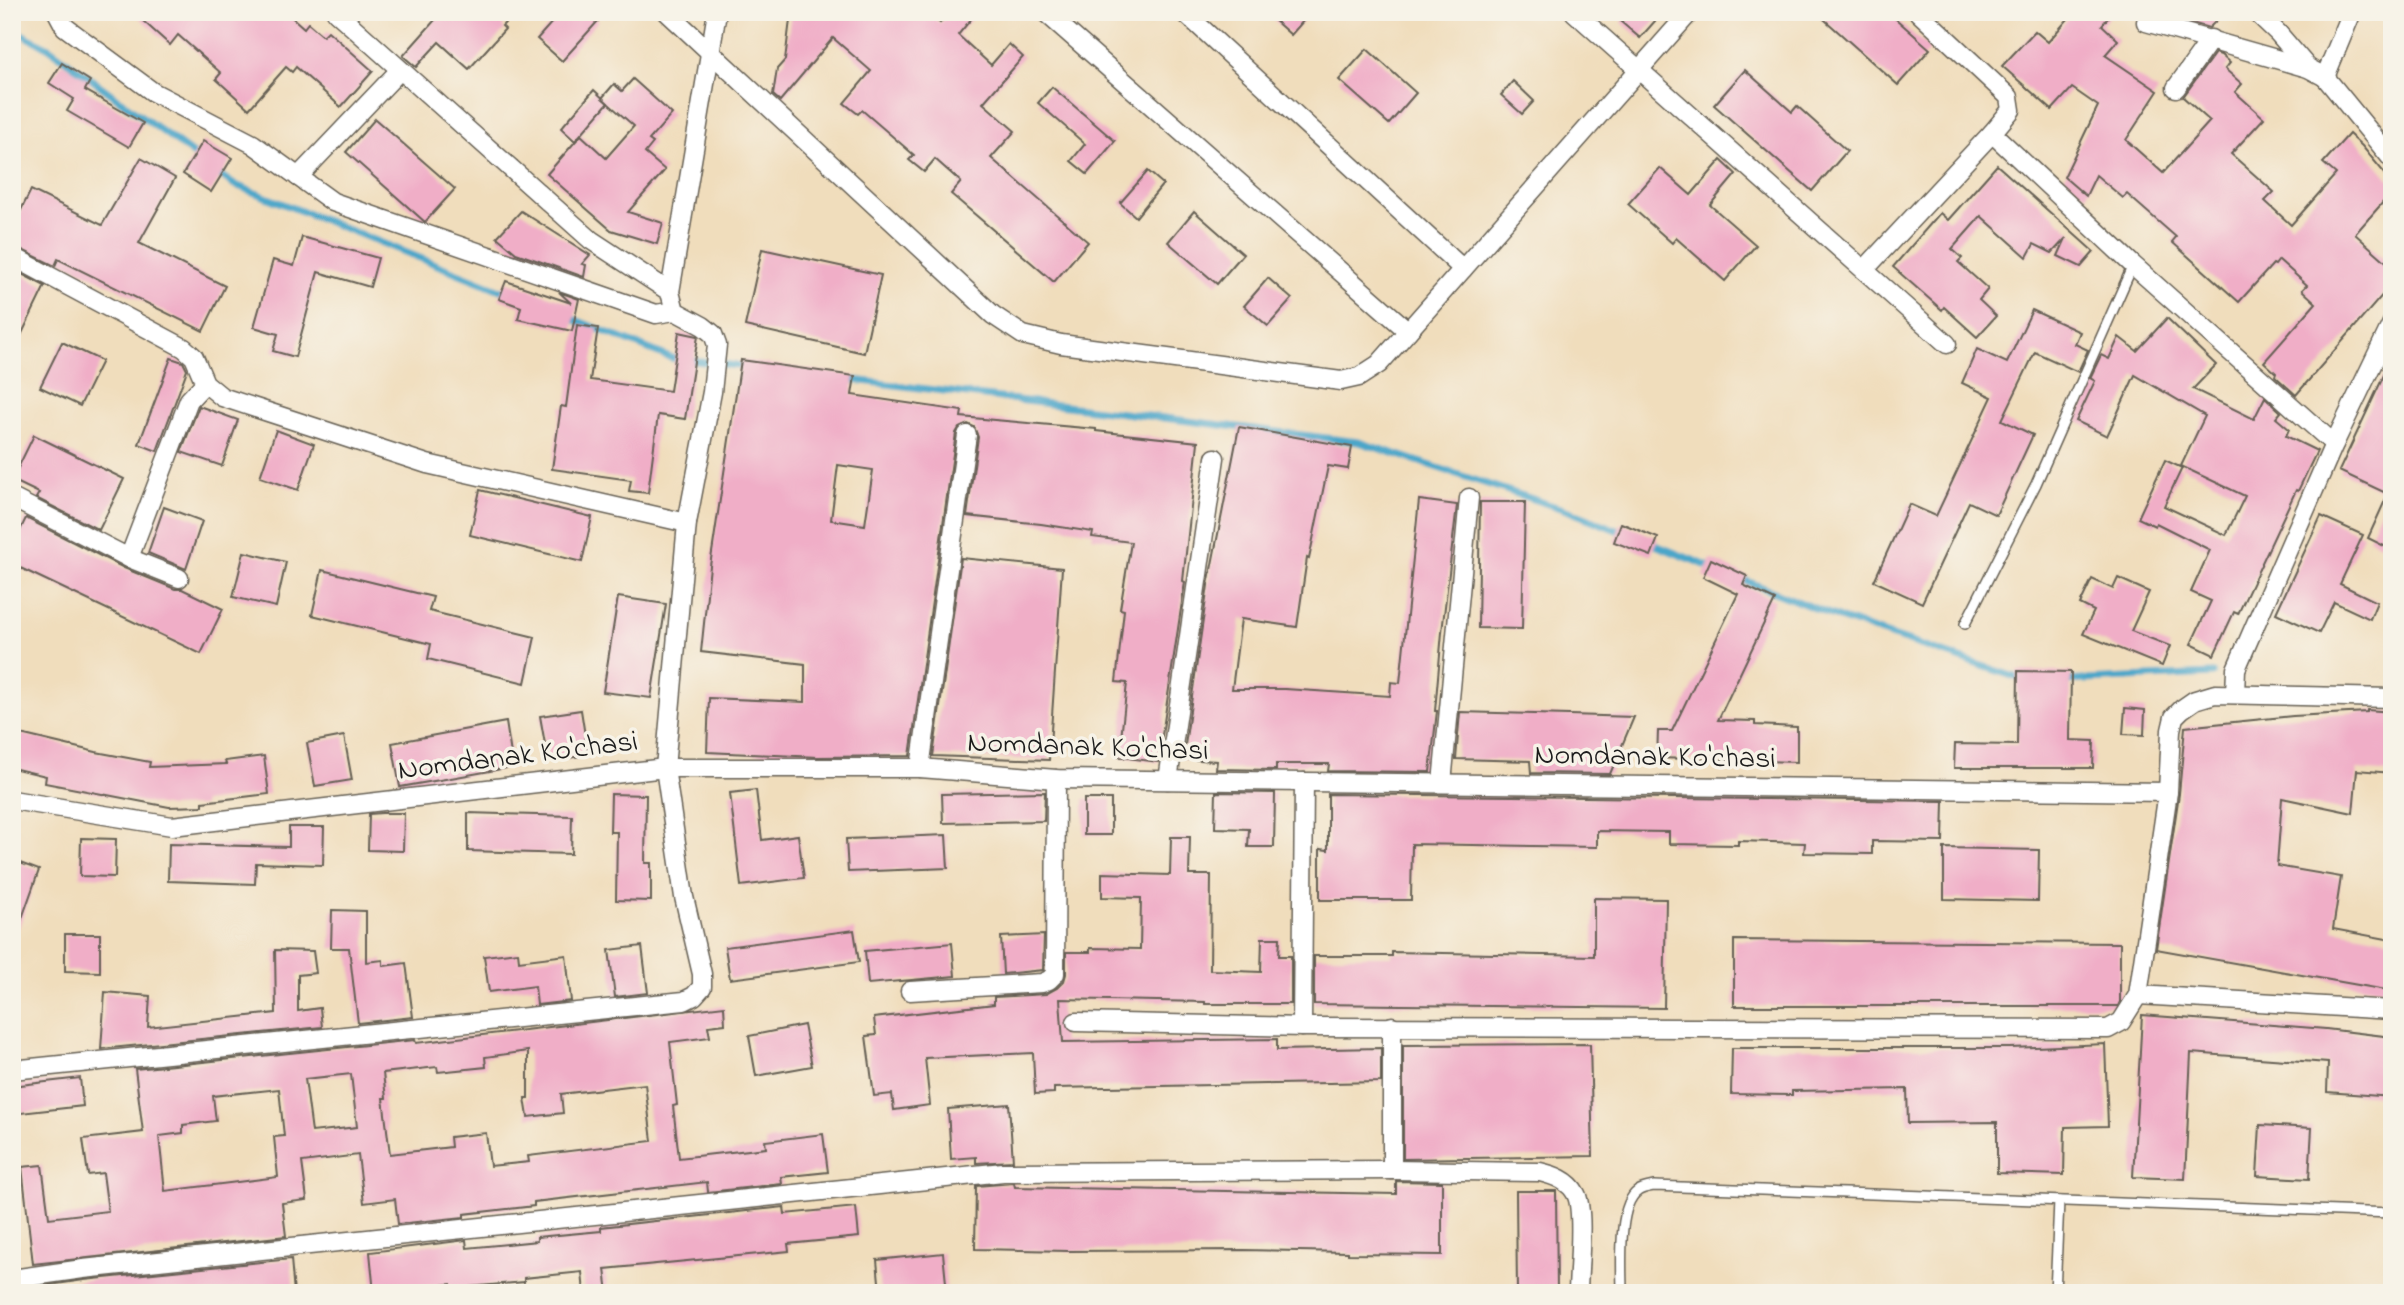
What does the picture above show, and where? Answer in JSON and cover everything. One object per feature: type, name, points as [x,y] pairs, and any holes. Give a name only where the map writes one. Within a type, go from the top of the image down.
[{"type":"street","points":[[12,1070],[684,1001],[694,996],[702,987],[702,974],[684,897],[665,768],[687,523],[712,392],[718,345],[713,334],[676,311],[656,314],[333,202],[253,144],[153,92],[65,27],[57,12]]},
{"type":"street","points":[[336,12],[591,240],[670,292]]},
{"type":"street","points":[[667,12],[993,315],[1023,335],[1061,344],[1340,381],[1359,377],[1379,364],[1690,12]]},
{"type":"street","points":[[676,311],[670,292],[717,12]]},
{"type":"street","points":[[1045,12],[1408,331]]},
{"type":"street","points":[[1184,12],[1463,269]]},
{"type":"street","points":[[1574,12],[1947,344]]},
{"type":"street","points":[[1864,270],[2011,110],[2009,97],[1917,12]]},
{"type":"street","points":[[2256,12],[2308,68]]},
{"type":"street","points":[[2325,77],[2352,12]]},
{"type":"street","points":[[2147,22],[2211,38],[2308,68],[2325,77],[2392,159]]},
{"type":"street","points":[[2176,88],[2211,38]]},
{"type":"street","points":[[298,177],[400,69]]},
{"type":"street","points":[[1992,133],[2133,265],[2334,444]]},
{"type":"street","points":[[12,256],[184,348],[194,357],[205,383],[222,397],[427,464],[687,523]]},
{"type":"street","points":[[2235,694],[2236,669],[2334,444],[2392,323]]},
{"type":"street","points":[[129,558],[189,400],[205,383]]},
{"type":"street","points":[[920,768],[967,435]]},
{"type":"street","points":[[1168,780],[1215,458]]},
{"type":"street","points":[[12,498],[129,558],[179,578]]},
{"type":"street","points":[[1441,783],[1469,498]]},
{"type":"street","points":[[1076,1022],[1302,1027],[2108,1029],[2121,1022],[2138,995],[2168,792],[2174,717],[2195,700],[2215,694],[2392,698]]},
{"type":"street","name":"Nomdanak Ko'chasi","points":[[12,800],[22,804],[172,826],[665,768],[920,768],[1056,779],[2168,792]]},
{"type":"street","points":[[910,991],[1042,983],[1055,974],[1056,779]]},
{"type":"street","points":[[1302,1027],[1304,782]]},
{"type":"street","points":[[2138,995],[2392,1010]]},
{"type":"street","points":[[1392,1026],[1392,1170]]},
{"type":"street","points":[[12,1279],[83,1269],[1003,1172],[1392,1170],[1539,1172],[1555,1176],[1567,1183],[1576,1194],[1580,1210],[1578,1293]]},
{"type":"lane","points":[[1965,624],[2036,484],[2133,265]]},
{"type":"lane","points":[[1622,1293],[1624,1215],[1628,1201],[1639,1190],[1654,1186],[2392,1213]]},
{"type":"lane","points":[[2055,1293],[2059,1201]]},
{"type":"building","points":[[133,12],[286,12],[304,28],[308,23],[323,36],[328,31],[373,71],[341,107],[296,67],[292,72],[286,67],[249,109],[216,79],[221,73],[178,35],[170,45]]},
{"type":"building","points":[[442,12],[515,12],[502,26],[505,29],[469,69],[439,42],[416,67],[403,56]]},
{"type":"building","points":[[561,12],[588,12],[598,21],[562,61],[537,39]]},
{"type":"building","points":[[791,12],[927,12],[940,23],[949,12],[977,12],[958,35],[991,65],[1009,44],[1023,57],[983,103],[1015,131],[991,158],[1088,242],[1054,282],[951,194],[961,182],[935,159],[924,172],[909,160],[914,155],[862,110],[858,114],[844,103],[871,71],[833,38],[780,101],[773,95],[777,69],[785,60]]},
{"type":"building","points":[[1265,12],[1311,12],[1291,35]]},
{"type":"building","points":[[1630,12],[1663,12],[1640,38],[1621,22]]},
{"type":"building","points":[[1816,12],[1888,12],[1930,49],[1898,85]]},
{"type":"building","points":[[2074,12],[2113,12],[2102,25],[2118,40],[2105,55],[2158,91],[2126,140],[2163,173],[2210,121],[2183,97],[2215,53],[2230,63],[2225,69],[2242,84],[2235,92],[2264,118],[2231,154],[2274,192],[2265,201],[2291,225],[2336,174],[2323,163],[2349,134],[2392,182],[2392,192],[2355,234],[2392,267],[2392,284],[2296,395],[2264,362],[2316,303],[2302,290],[2307,285],[2279,260],[2239,302],[2172,242],[2176,237],[2127,194],[2123,198],[2096,175],[2086,196],[2064,177],[2098,106],[2072,88],[2052,110],[2002,66],[2035,31],[2048,42]]},
{"type":"building","points":[[2153,12],[2225,12],[2209,28]]},
{"type":"building","points":[[1367,49],[1416,93],[1389,124],[1339,80]]},
{"type":"building","points":[[62,63],[90,81],[85,90],[143,123],[129,147],[67,111],[74,99],[49,83]]},
{"type":"building","points":[[1745,70],[1792,112],[1797,106],[1847,151],[1812,191],[1714,105]]},
{"type":"building","points":[[633,79],[672,114],[649,140],[653,143],[645,153],[665,170],[628,212],[663,223],[657,244],[611,230],[547,174],[581,135],[606,158],[634,126],[602,98],[614,84],[622,91]]},
{"type":"building","points":[[1513,81],[1534,101],[1522,114],[1501,95]]},
{"type":"building","points":[[1052,87],[1115,141],[1087,174],[1071,161],[1085,144],[1038,103]]},
{"type":"building","points":[[594,90],[608,103],[575,141],[561,128]]},
{"type":"building","points":[[375,119],[455,189],[425,222],[346,152]]},
{"type":"building","points":[[203,141],[232,158],[211,192],[183,174]]},
{"type":"building","points":[[141,158],[175,178],[139,243],[225,286],[203,331],[58,259],[55,266],[12,245],[12,228],[31,190],[102,225]]},
{"type":"building","points":[[1721,160],[1736,174],[1710,205],[1756,245],[1725,281],[1676,238],[1672,243],[1628,204],[1660,168],[1691,195]]},
{"type":"building","points":[[1997,165],[2094,252],[2081,267],[2058,256],[2066,238],[2052,253],[2034,244],[2027,257],[1981,216],[1952,249],[1962,258],[1958,262],[1988,289],[1979,300],[1996,316],[1977,337],[1893,267],[1940,213],[1948,220]]},
{"type":"building","points":[[1148,171],[1163,184],[1136,217],[1120,203]]},
{"type":"building","points":[[521,211],[590,255],[582,264],[586,265],[584,277],[516,253],[497,237]]},
{"type":"building","points":[[1194,211],[1243,254],[1217,284],[1168,242]]},
{"type":"building","points":[[302,237],[378,258],[370,287],[318,272],[295,357],[273,351],[278,334],[254,327],[273,260],[294,266]]},
{"type":"building","points":[[762,249],[881,275],[864,353],[745,326]]},
{"type":"building","points":[[12,269],[45,286],[12,354]]},
{"type":"building","points":[[1268,278],[1292,299],[1268,326],[1244,306]]},
{"type":"building","points":[[506,281],[571,303],[559,292],[579,299],[572,331],[518,319],[521,307],[499,299]]},
{"type":"building","points":[[2032,310],[2080,332],[2075,344],[2088,350],[2078,372],[2035,352],[2002,420],[2033,435],[1996,515],[1969,502],[1922,603],[1874,581],[1909,504],[1936,516],[1992,397],[1962,383],[1977,349],[2007,363]]},
{"type":"building","points":[[2167,318],[2216,365],[2193,389],[2254,419],[2265,397],[2281,412],[2276,418],[2289,429],[2286,436],[2317,451],[2238,614],[2234,612],[2214,655],[2191,644],[2211,601],[2191,592],[2210,550],[2156,523],[2155,526],[2138,518],[2165,460],[2182,468],[2164,506],[2226,535],[2245,496],[2181,466],[2205,416],[2135,375],[2107,436],[2076,421],[2095,381],[2090,378],[2101,355],[2109,359],[2119,337],[2137,351]]},
{"type":"building","points":[[577,325],[598,328],[590,380],[670,391],[679,332],[698,336],[685,419],[658,415],[648,493],[629,491],[631,480],[552,469],[561,406],[566,407]]},
{"type":"building","points":[[62,342],[102,361],[80,406],[40,387]]},
{"type":"building","points":[[171,358],[183,362],[187,370],[157,451],[139,444]]},
{"type":"building","points":[[2392,358],[2392,457],[2385,471],[2392,475],[2392,550],[2368,538],[2388,494],[2339,471]]},
{"type":"building","points":[[741,360],[855,376],[852,395],[962,411],[961,417],[1096,429],[1198,442],[1185,582],[1158,762],[1119,757],[1127,683],[1116,682],[1124,610],[1120,609],[1131,542],[1092,537],[1093,532],[967,516],[978,437],[974,427],[968,424],[959,428],[956,433],[910,756],[818,757],[707,752],[709,698],[805,702],[805,664],[701,652],[710,566]],"holes":[[[838,465],[873,470],[865,525],[831,520]]]},
{"type":"building","points":[[199,406],[238,420],[222,466],[181,452]]},
{"type":"building","points":[[1239,427],[1352,447],[1348,469],[1328,466],[1309,559],[1307,558],[1297,627],[1241,619],[1232,689],[1285,689],[1390,696],[1391,682],[1400,683],[1419,500],[1457,505],[1442,632],[1430,772],[1328,771],[1329,764],[1276,764],[1276,770],[1216,769],[1217,761],[1183,759],[1208,585]]},
{"type":"building","points":[[276,430],[314,444],[298,490],[260,477]]},
{"type":"building","points":[[34,435],[124,479],[99,530],[36,498],[39,493],[12,480]]},
{"type":"building","points":[[480,490],[592,517],[582,562],[470,535]]},
{"type":"building","points":[[1480,502],[1525,502],[1522,629],[1478,628]]},
{"type":"building","points":[[164,507],[202,521],[186,569],[148,553]]},
{"type":"building","points":[[2321,516],[2363,535],[2340,584],[2377,602],[2370,619],[2334,602],[2319,633],[2276,613]]},
{"type":"building","points":[[26,518],[124,568],[175,589],[182,589],[223,609],[201,654],[12,564],[12,547]]},
{"type":"building","points":[[1621,523],[1658,538],[1651,556],[1614,542]]},
{"type":"building","points":[[244,552],[286,562],[276,607],[233,597]]},
{"type":"building","points":[[961,558],[1062,568],[1049,760],[933,756]]},
{"type":"building","points":[[1711,559],[1747,576],[1743,585],[1775,600],[1718,720],[1755,721],[1755,725],[1797,727],[1797,762],[1657,758],[1658,731],[1672,731],[1738,594],[1703,577]]},
{"type":"building","points":[[322,570],[433,597],[429,611],[535,637],[525,683],[428,659],[431,644],[312,615]]},
{"type":"building","points":[[2118,578],[2149,592],[2131,631],[2170,646],[2162,666],[2083,634],[2094,611],[2080,604],[2092,579],[2113,589]]},
{"type":"building","points":[[618,597],[666,604],[651,698],[603,692]]},
{"type":"building","points":[[2018,671],[2071,672],[2070,740],[2094,741],[2093,768],[1954,768],[1955,744],[2017,745]]},
{"type":"building","points":[[2125,708],[2145,710],[2144,735],[2123,734]]},
{"type":"building","points":[[581,710],[588,755],[548,761],[540,716]]},
{"type":"building","points":[[2367,710],[2392,712],[2392,773],[2357,770],[2353,813],[2282,798],[2277,866],[2341,877],[2333,929],[2392,940],[2392,991],[2156,949],[2179,794],[2185,727]]},
{"type":"building","points":[[1460,712],[1634,717],[1610,774],[1531,773],[1530,761],[1456,759]]},
{"type":"building","points":[[506,722],[513,767],[400,787],[392,743]]},
{"type":"building","points":[[12,732],[150,762],[149,767],[226,764],[225,761],[264,756],[269,794],[203,802],[203,806],[169,807],[45,783],[46,776],[12,768]]},
{"type":"building","points":[[344,736],[352,780],[315,786],[307,743]]},
{"type":"building","points":[[756,790],[762,840],[798,835],[804,878],[741,886],[730,793]]},
{"type":"building","points":[[1045,792],[1044,821],[943,823],[942,794]]},
{"type":"building","points":[[1216,792],[1275,793],[1274,847],[1248,847],[1249,829],[1215,828]]},
{"type":"building","points":[[611,794],[646,795],[645,863],[651,863],[651,901],[616,900],[617,832],[610,832]]},
{"type":"building","points":[[1328,794],[1944,801],[1943,842],[1872,841],[1872,854],[1804,853],[1805,843],[1738,841],[1738,845],[1669,844],[1669,832],[1597,831],[1597,847],[1412,844],[1411,900],[1320,900],[1320,849],[1328,850]]},
{"type":"building","points":[[1084,799],[1111,799],[1111,835],[1084,835]]},
{"type":"building","points":[[404,813],[403,851],[368,850],[369,814]]},
{"type":"building","points":[[468,813],[572,816],[571,854],[468,851]]},
{"type":"building","points":[[289,827],[324,827],[323,865],[256,863],[255,884],[168,881],[169,844],[289,847]]},
{"type":"building","points":[[946,835],[948,868],[848,872],[846,839]]},
{"type":"building","points":[[1171,837],[1190,837],[1189,875],[1211,875],[1210,970],[1261,972],[1262,938],[1280,938],[1279,956],[1291,956],[1291,1004],[1060,999],[1063,1042],[1277,1039],[1277,1050],[1381,1048],[1381,1082],[1054,1088],[1054,1093],[1035,1094],[1033,1053],[925,1058],[930,1105],[894,1110],[892,1094],[874,1096],[866,1036],[876,1035],[874,1018],[994,1004],[994,997],[1046,994],[1064,981],[1066,952],[1090,952],[1090,948],[1140,949],[1141,898],[1102,897],[1102,873],[1170,875]]},
{"type":"building","points":[[81,838],[116,839],[115,877],[80,876]]},
{"type":"building","points":[[1944,848],[2039,850],[2038,901],[1944,899]]},
{"type":"building","points":[[12,860],[39,870],[15,938],[12,938]]},
{"type":"building","points":[[1594,898],[1666,899],[1664,1008],[1314,1004],[1314,956],[1392,956],[1392,952],[1594,956]]},
{"type":"building","points":[[332,910],[366,911],[366,962],[383,960],[383,966],[406,963],[413,1017],[358,1023],[349,948],[331,948]]},
{"type":"building","points":[[854,930],[859,962],[730,979],[725,947]]},
{"type":"building","points":[[65,934],[100,934],[100,972],[65,971]]},
{"type":"building","points":[[1044,935],[1043,970],[1003,974],[1001,937]]},
{"type":"building","points":[[1734,940],[2120,943],[2120,1002],[2118,1006],[1734,1006]]},
{"type":"building","points":[[952,943],[955,976],[868,984],[865,951]]},
{"type":"building","points":[[642,946],[648,993],[615,997],[609,950]]},
{"type":"building","points":[[275,950],[313,951],[316,973],[298,975],[298,1011],[320,1008],[322,1027],[101,1049],[105,992],[150,996],[148,1027],[276,1013]]},
{"type":"building","points":[[518,952],[519,961],[566,955],[571,1001],[537,1005],[535,986],[489,992],[484,956]]},
{"type":"building","points":[[724,1006],[725,1024],[708,1026],[710,1037],[670,1042],[677,1105],[673,1106],[679,1158],[766,1148],[765,1141],[823,1134],[828,1172],[781,1177],[782,1184],[708,1192],[707,1182],[534,1202],[534,1206],[398,1224],[395,1199],[364,1203],[358,1155],[302,1162],[307,1200],[282,1203],[286,1236],[33,1264],[22,1167],[42,1165],[49,1218],[108,1211],[103,1173],[88,1175],[83,1139],[143,1132],[135,1069],[415,1040],[416,1043]],"holes":[[[528,1051],[528,1098],[525,1098],[528,1117],[563,1113],[561,1094],[645,1084],[652,1141],[528,1156],[529,1162],[490,1166],[486,1133],[450,1137],[451,1147],[390,1154],[383,1098],[386,1098],[383,1073],[437,1067],[438,1072],[486,1067],[485,1057]],[[351,1074],[357,1127],[312,1132],[305,1079]],[[279,1089],[284,1136],[274,1137],[278,1177],[165,1191],[159,1136],[183,1133],[183,1125],[216,1121],[213,1096]]]},
{"type":"building","points":[[2142,1015],[2326,1029],[2392,1037],[2392,1097],[2327,1092],[2328,1063],[2191,1053],[2185,1179],[2133,1177]]},
{"type":"building","points":[[804,1025],[812,1066],[756,1076],[749,1036]]},
{"type":"building","points":[[1590,1044],[1593,1156],[1403,1159],[1403,1045]]},
{"type":"building","points":[[2105,1044],[2108,1126],[2065,1127],[2064,1175],[1997,1173],[1997,1122],[1908,1123],[1907,1089],[1792,1091],[1792,1095],[1731,1094],[1732,1048],[2010,1048]]},
{"type":"building","points":[[80,1078],[83,1106],[12,1114],[12,1086]]},
{"type":"building","points":[[1009,1104],[1013,1161],[976,1163],[976,1157],[951,1159],[948,1109]]},
{"type":"building","points":[[2260,1125],[2312,1128],[2309,1179],[2257,1176]]},
{"type":"building","points":[[1396,1181],[1442,1182],[1442,1255],[1243,1250],[975,1249],[976,1186],[1014,1183],[1015,1187],[1396,1194]]},
{"type":"building","points":[[1516,1191],[1556,1191],[1557,1293],[1517,1293]]},
{"type":"building","points":[[784,1207],[785,1214],[856,1207],[859,1237],[788,1244],[789,1251],[605,1269],[608,1293],[584,1293],[582,1272],[524,1278],[524,1282],[470,1287],[471,1293],[451,1293],[451,1284],[400,1289],[400,1293],[374,1293],[370,1252],[466,1240],[467,1248],[537,1241],[537,1237],[601,1231],[601,1227]]},
{"type":"building","points":[[943,1253],[947,1293],[880,1293],[877,1260]]},
{"type":"building","points":[[291,1259],[294,1293],[37,1293],[36,1287],[84,1280]]},
{"type":"waterway","points":[[12,29],[49,48],[201,160]]},
{"type":"waterway","points":[[216,172],[233,184],[508,293]]},
{"type":"waterway","points":[[568,317],[671,358],[747,367]]},
{"type":"waterway","points":[[846,379],[1359,442],[1569,511],[1627,534]]},
{"type":"waterway","points":[[1648,542],[1715,569]]},
{"type":"waterway","points":[[1739,578],[1842,619],[2024,680]]},
{"type":"waterway","points":[[2064,681],[2213,674]]}]
